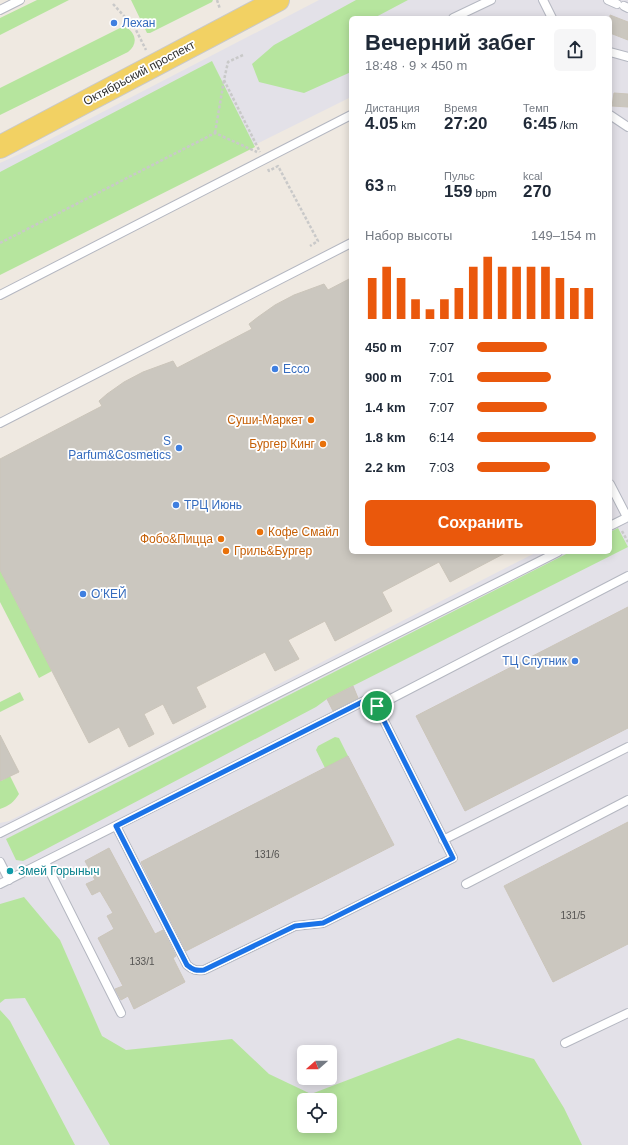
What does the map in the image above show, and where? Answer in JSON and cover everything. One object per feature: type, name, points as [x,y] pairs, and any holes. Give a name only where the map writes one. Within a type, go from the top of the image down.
[{"type":"main road","name":"Октябрьский проспект","points":[[0,147],[278,0]]},
{"type":"lane","points":[[0,10],[20,0]]},
{"type":"lane","points":[[457,16],[491,0]]},
{"type":"lane","points":[[543,0],[551,16]]},
{"type":"lane","points":[[608,0],[623,6]]},
{"type":"lane","points":[[612,53],[628,57]]},
{"type":"lane","points":[[612,115],[628,126]]},
{"type":"lane","points":[[0,295],[349,117]]},
{"type":"lane","points":[[0,423],[349,244]]},
{"type":"lane","points":[[612,488],[628,517],[612,525]]},
{"type":"lane","points":[[0,833],[554,554]]},
{"type":"lane","points":[[377,706],[628,576]]},
{"type":"lane","points":[[0,884],[372,697],[453,858],[323,923],[295,926],[204,970],[198,971],[187,965],[116,826]]},
{"type":"lane","points":[[444,840],[628,747]]},
{"type":"lane","points":[[466,884],[628,800]]},
{"type":"lane","points":[[0,862],[9,880]]},
{"type":"lane","points":[[45,862],[122,1013]]},
{"type":"lane","points":[[565,1043],[628,1013]]},
{"type":"path","points":[[217,0],[220,9]]},
{"type":"path","points":[[113,4],[135,28],[146,50]]},
{"type":"path","points":[[215,133],[228,62],[243,55]]},
{"type":"path","points":[[215,133],[261,154],[224,80]]},
{"type":"path","points":[[0,243],[215,133]]},
{"type":"path","points":[[268,169],[269,171],[278,166],[318,241],[310,246]]},
{"type":"path","points":[[620,526],[628,542]]},
{"type":"shaded area","points":[[319,0],[628,0],[628,1145],[0,1145],[0,823],[9,821],[99,776],[533,554],[612,554],[612,16],[349,16],[349,98],[0,272],[0,163],[37,146]]},
{"type":"green space","points":[[37,0],[69,0],[0,35],[0,18]]},
{"type":"green space","points":[[131,0],[213,0],[212,2],[150,33],[147,33]]},
{"type":"green space","points":[[356,0],[408,0],[378,16],[349,16],[349,73],[304,93],[259,82],[252,64],[274,45]]},
{"type":"green space","points":[[124,26],[132,32],[135,39],[133,46],[128,52],[0,115],[0,88]]},
{"type":"green space","points":[[212,61],[255,147],[0,275],[0,172]]},
{"type":"green space","points":[[618,528],[628,547],[327,699],[316,707],[31,857],[23,861],[16,860],[6,839],[566,554],[612,554],[612,531]]},
{"type":"green space","points":[[0,570],[52,671],[39,678],[0,602]]},
{"type":"green space","points":[[20,692],[24,700],[0,712],[0,702]]},
{"type":"green space","points":[[335,737],[339,738],[348,756],[325,768],[316,750],[318,746]]},
{"type":"green space","points":[[10,776],[19,794],[6,807],[0,809],[0,779],[1,781]]},
{"type":"green space","points":[[24,897],[60,940],[102,1036],[126,1050],[232,1039],[269,1074],[309,1093],[297,1093],[297,1133],[337,1133],[337,1093],[314,1093],[458,1038],[534,1059],[564,1108],[582,1145],[110,1145],[25,998],[5,999],[0,1003],[0,904]]},
{"type":"green space","points":[[0,1010],[10,1021],[75,1145],[0,1145]]},
{"type":"building","points":[[610,15],[628,22],[628,40],[612,34],[612,16]]},
{"type":"building","points":[[614,93],[628,94],[628,107],[612,106]]},
{"type":"building","name":"ТРЦ Июнь","points":[[349,279],[349,554],[503,554],[450,582],[439,562],[382,592],[392,611],[335,641],[325,621],[288,640],[299,659],[275,671],[265,652],[196,687],[206,707],[173,724],[163,704],[144,714],[154,734],[129,747],[119,727],[89,743],[0,570],[0,459],[102,406],[99,401],[107,394],[124,382],[143,372],[173,361],[177,368],[252,329],[249,324],[275,305],[294,295],[324,284],[328,290]]},
{"type":"building","name":"ТЦ Спутник","points":[[628,607],[628,728],[465,811],[416,716]]},
{"type":"building","points":[[353,686],[358,698],[333,711],[327,699]]},
{"type":"building","points":[[0,735],[19,772],[0,781]]},
{"type":"building","points":[[348,756],[394,845],[186,951],[141,862]]},
{"type":"building","points":[[628,822],[628,944],[553,982],[504,886]]},
{"type":"building","points":[[109,848],[155,934],[163,930],[176,956],[173,958],[185,982],[134,1009],[128,996],[121,1000],[115,989],[123,986],[98,938],[114,929],[107,916],[113,913],[100,891],[92,895],[86,884],[95,880],[85,861]]},
{"type":"place","name":"Лехан","points":[[114,23]]},
{"type":"place","name":"Ecco","points":[[275,369]]},
{"type":"place","name":"Суши-Маркет","points":[[311,420]]},
{"type":"place","name":"Бургер Кинг","points":[[323,444]]},
{"type":"place","name":"S Parfum&Cosmetics","points":[[179,448]]},
{"type":"place","name":"ТРЦ Июнь","points":[[176,505]]},
{"type":"place","name":"Кофе Смайл","points":[[260,532]]},
{"type":"place","name":"Фобо&Пицца","points":[[221,539]]},
{"type":"place","name":"Гриль&Бургер","points":[[226,551]]},
{"type":"place","name":"О’КЕЙ","points":[[83,594]]},
{"type":"place","name":"ТЦ Спутник","points":[[575,661]]},
{"type":"place","name":"Змей Горыныч","points":[[10,871]]},
{"type":"route","points":[[372,697],[377,706],[453,858],[323,923],[295,926],[204,970],[198,971],[192,969],[187,965],[116,826],[372,697]]}]
